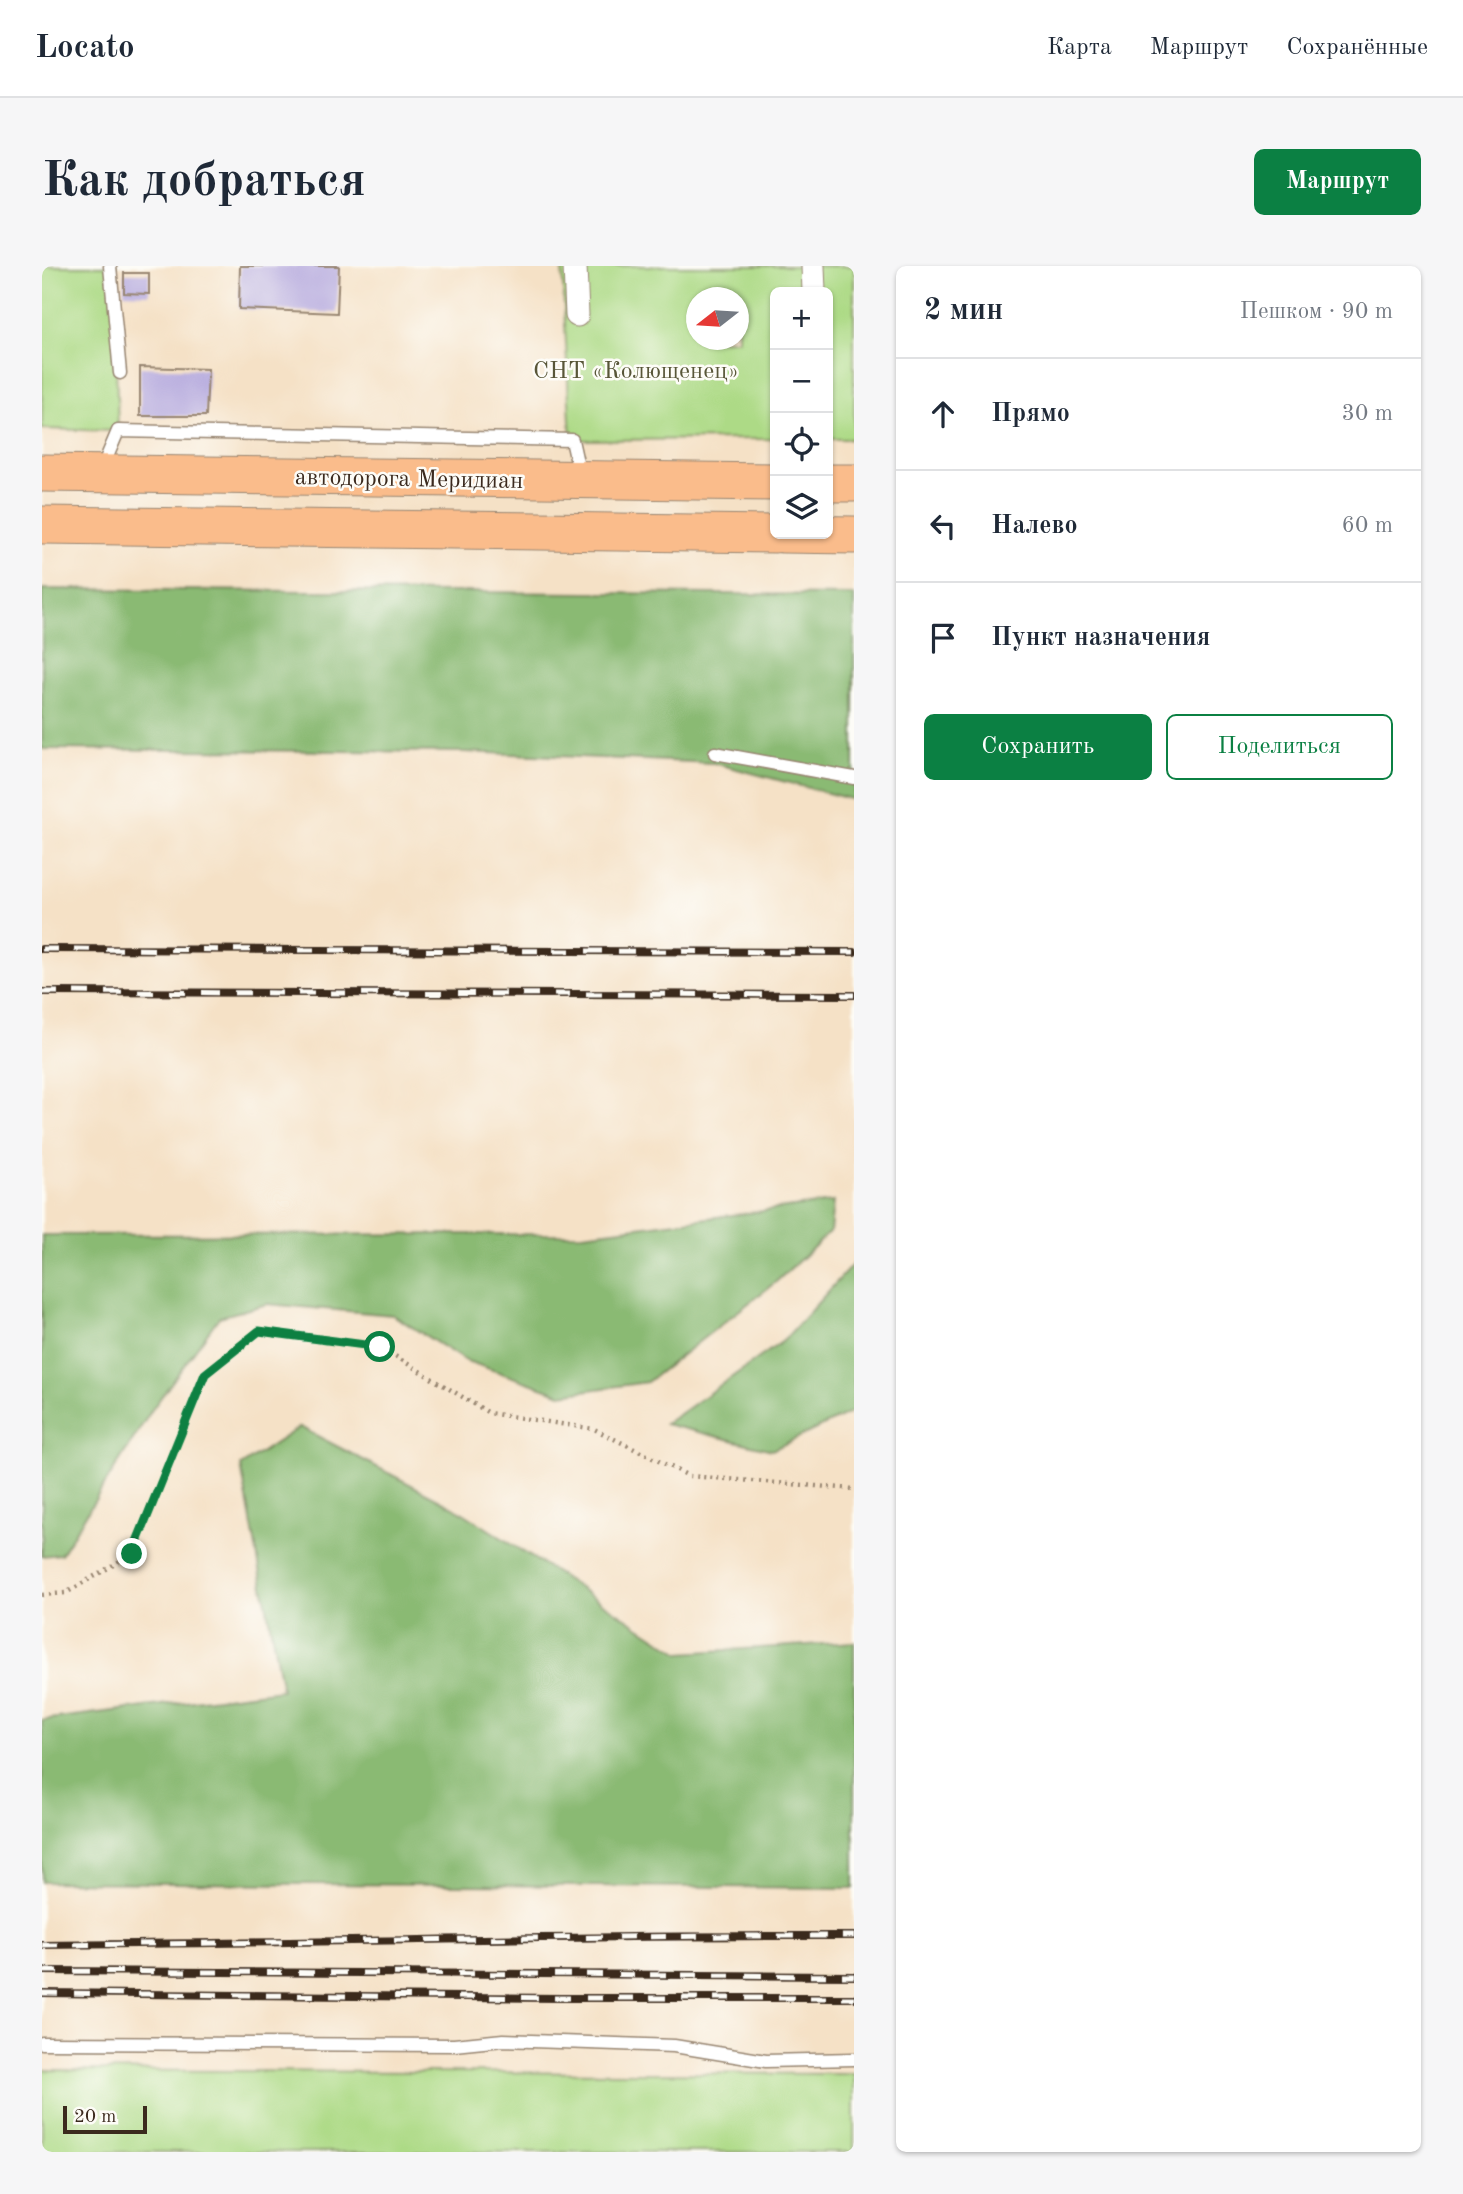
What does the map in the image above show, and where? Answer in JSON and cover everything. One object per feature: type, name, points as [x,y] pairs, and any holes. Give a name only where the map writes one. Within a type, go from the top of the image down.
[{"type":"main road","name":"автодорога Меридиан","points":[[42,473],[770,482]]},
{"type":"main road","points":[[833,483],[854,483]]},
{"type":"main road","name":"автодорога Меридиан","points":[[42,525],[770,534]]},
{"type":"main road","points":[[833,535],[854,535]]},
{"type":"street","points":[[575,266],[577,315]]},
{"type":"street","points":[[813,266],[814,287]]},
{"type":"lane","points":[[110,266],[120,373]]},
{"type":"lane","points":[[715,753],[854,778]]},
{"type":"lane","points":[[42,2043],[454,2045],[503,2040],[674,2046],[766,2061],[854,2059]]},
{"type":"path","points":[[42,1595],[66,1593],[132,1554],[205,1374],[259,1331],[380,1347],[489,1413],[594,1430],[689,1476],[854,1489]]},
{"type":"green space","points":[[42,266],[113,266],[118,431],[42,429]]},
{"type":"green space","name":"СНТ «Колющенец»","points":[[562,266],[854,266],[854,439],[833,439],[833,287],[770,287],[770,439],[571,440]]},
{"type":"green space","points":[[42,589],[854,595],[854,800],[714,763],[464,752],[42,749]]},
{"type":"green space","points":[[833,1202],[830,1232],[777,1281],[647,1382],[561,1394],[464,1360],[393,1315],[267,1304],[219,1317],[151,1411],[61,1554],[42,1556],[42,1235],[583,1234]]},
{"type":"green space","points":[[854,1263],[854,1411],[772,1450],[665,1424],[783,1341]]},
{"type":"green space","points":[[300,1427],[454,1507],[680,1653],[854,1642],[854,1888],[42,1882],[42,1720],[282,1690],[241,1466]]},
{"type":"green space","points":[[42,2070],[854,2074],[854,2152],[42,2152]]},
{"type":"building","points":[[240,266],[339,266],[337,313],[239,309]]},
{"type":"building","points":[[124,273],[149,273],[149,294],[124,293]]},
{"type":"building","points":[[140,367],[208,369],[206,416],[140,416]]},
{"type":"railway","points":[[42,949],[854,952]]},
{"type":"railway","points":[[42,992],[854,995]]},
{"type":"railway","points":[[42,1945],[854,1936]]},
{"type":"railway","points":[[42,1971],[854,1976]]},
{"type":"railway","points":[[42,1993],[854,1998]]},
{"type":"route","points":[[132,1554],[205,1374],[259,1331],[380,1347]]}]
